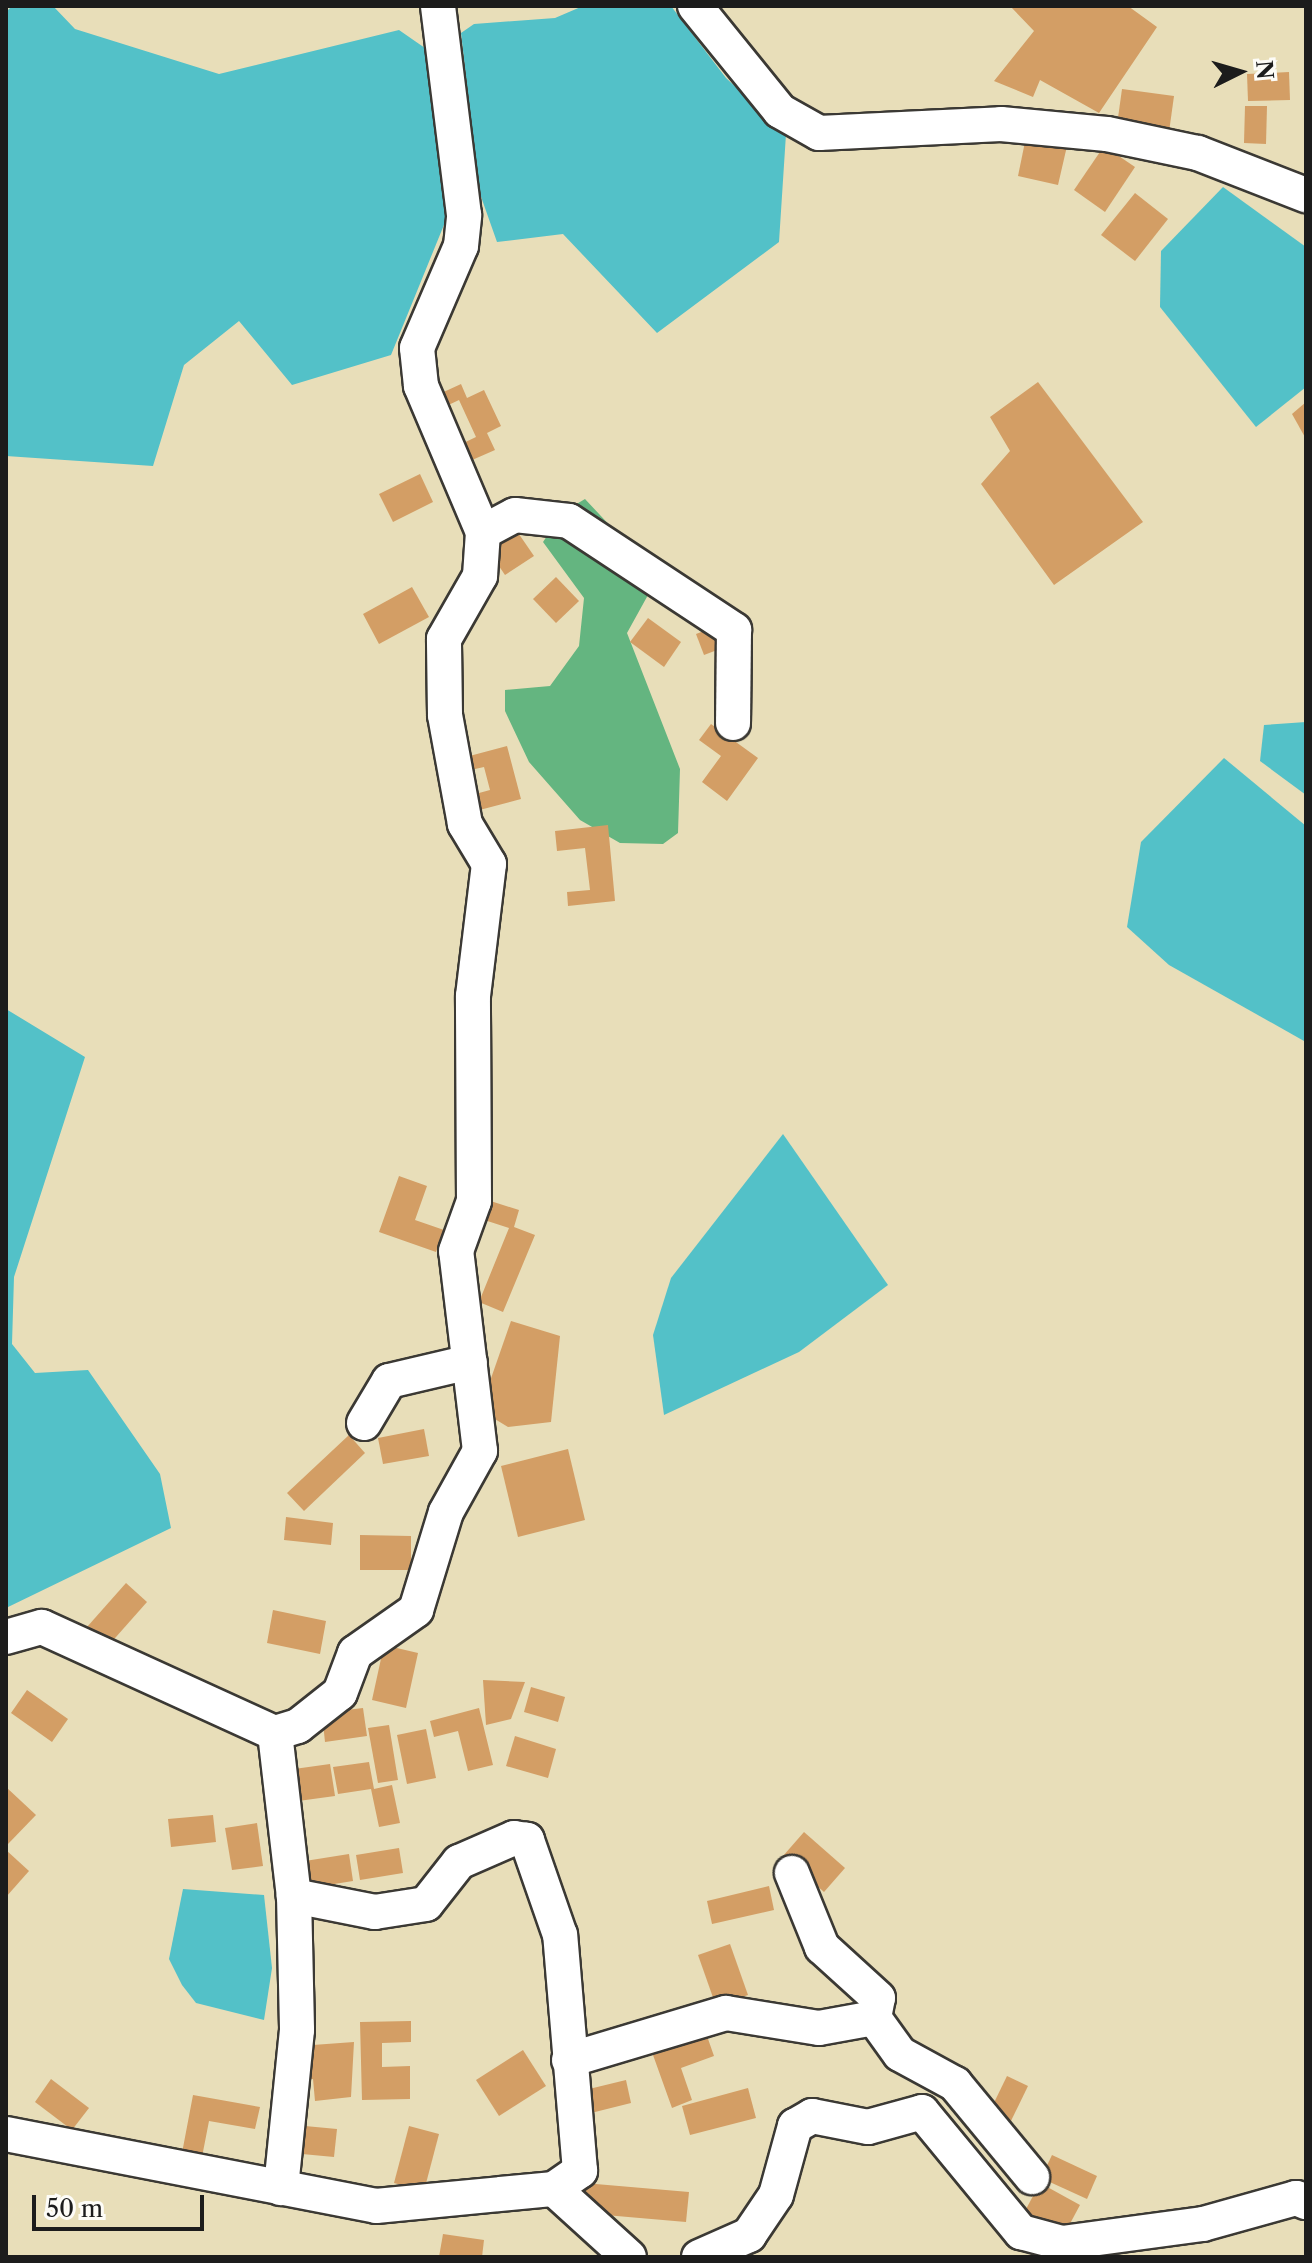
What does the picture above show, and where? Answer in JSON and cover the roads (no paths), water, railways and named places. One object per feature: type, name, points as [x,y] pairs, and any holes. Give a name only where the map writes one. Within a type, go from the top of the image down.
[{"type":"street","points":[[6,1637],[42,1627],[275,1733],[320,1713],[340,1693],[355,1653],[416,1610],[446,1512],[480,1451],[456,1251],[474,1201],[473,996],[489,864],[465,824],[445,715],[444,639],[480,576],[483,532],[421,386],[417,348],[461,246],[464,215],[438,6]]},
{"type":"street","points":[[695,6],[732,61],[780,111],[819,133],[1001,124],[1107,134],[1198,153],[1306,195]]},
{"type":"street","points":[[483,532],[515,515],[569,521],[734,630],[733,723]]},
{"type":"street","points":[[364,1423],[389,1381],[470,1362]]},
{"type":"street","points":[[275,1733],[294,1896],[297,2030],[281,2188]]},
{"type":"street","points":[[6,2134],[376,2206],[554,2189],[580,2171],[560,1935],[527,1840],[514,1838],[459,1862],[426,1904],[375,1912],[294,1896]]},
{"type":"street","points":[[792,1873],[822,1947],[878,1998],[874,2018],[900,2054],[955,2084],[1032,2177]]},
{"type":"street","points":[[569,2060],[726,2013],[819,2028],[874,2018]]},
{"type":"street","points":[[699,2257],[749,2235],[776,2195],[795,2126],[812,2116],[868,2127],[922,2112],[1021,2232],[1062,2243],[1203,2224],[1296,2198],[1306,2202]]},
{"type":"street","points":[[554,2189],[629,2257]]},
{"type":"water","points":[[12,6],[53,6],[75,29],[219,74],[399,30],[435,55],[448,215],[391,355],[292,385],[239,321],[184,365],[153,466],[6,456],[6,12]]},
{"type":"water","points":[[583,6],[671,6],[726,78],[786,134],[779,242],[657,333],[563,234],[497,242],[479,191],[461,33],[474,24],[555,18]]},
{"type":"water","points":[[1223,187],[1306,247],[1306,387],[1256,427],[1160,307],[1161,251]]},
{"type":"water","points":[[1306,722],[1306,795],[1260,761],[1264,725]]},
{"type":"water","points":[[1224,758],[1306,826],[1304,1041],[1169,965],[1127,927],[1141,842]]},
{"type":"water","points":[[6,1009],[85,1057],[14,1277],[12,1344],[35,1373],[88,1370],[160,1474],[171,1528],[6,1608]]},
{"type":"water","points":[[783,1134],[888,1285],[799,1352],[664,1415],[653,1335],[671,1278]]},
{"type":"water","points":[[183,1889],[264,1895],[272,1968],[264,2020],[196,2003],[182,1985],[169,1959]]}]
